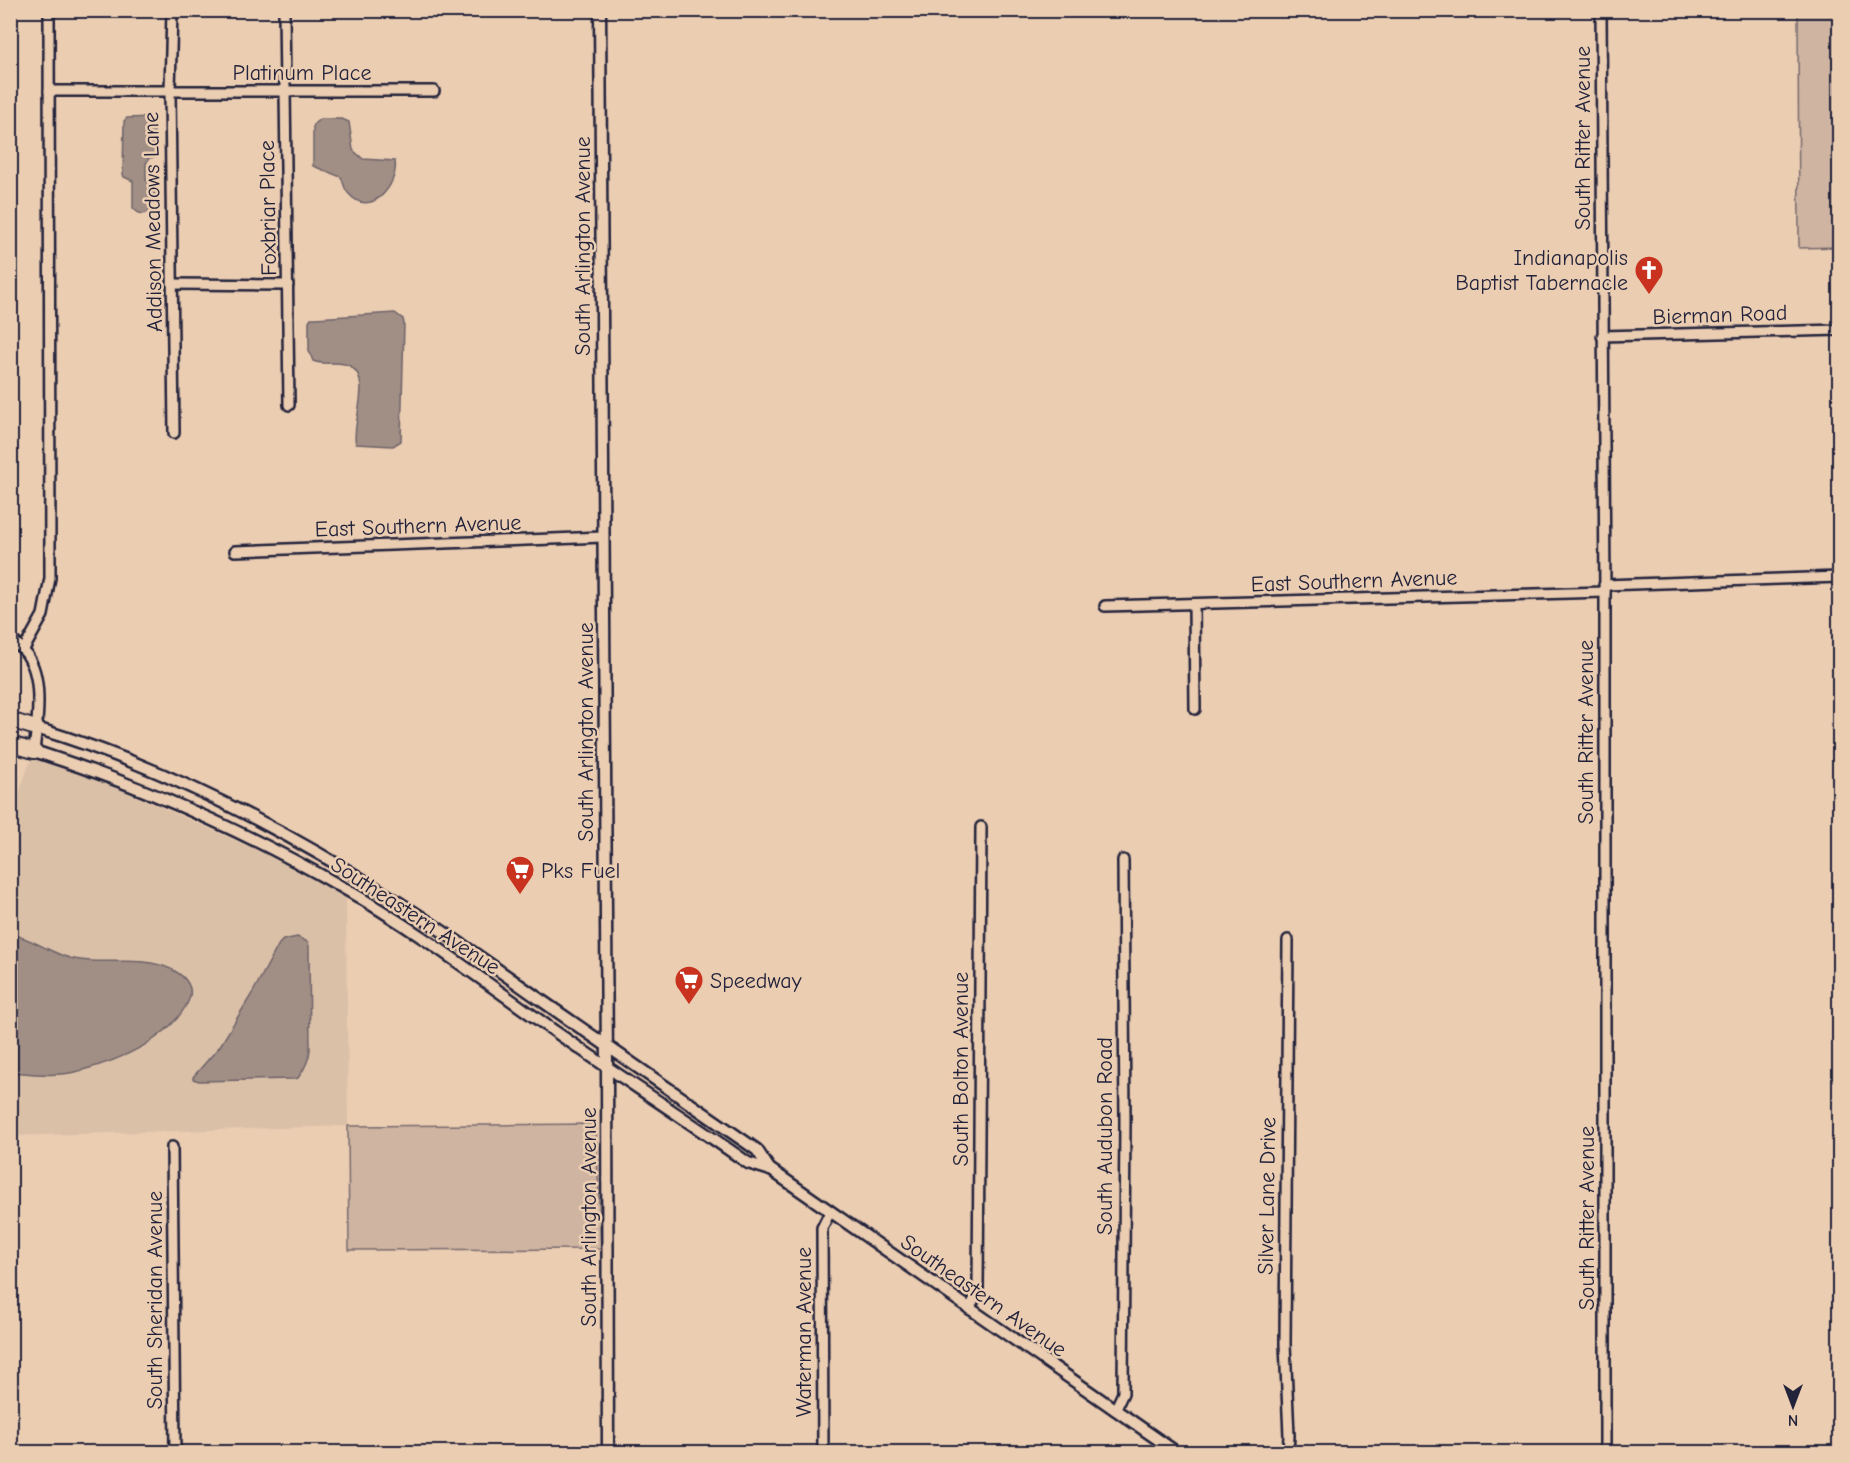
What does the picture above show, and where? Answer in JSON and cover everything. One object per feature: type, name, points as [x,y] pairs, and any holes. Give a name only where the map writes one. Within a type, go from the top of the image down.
[{"type":"highway","points":[[10,720],[36,728]]},
{"type":"highway","points":[[10,744],[34,751]]},
{"type":"main road","name":"South Arlington Avenue","points":[[600,10],[606,1046],[608,1065],[608,1452]]},
{"type":"main road","name":"Southeastern Avenue","points":[[36,728],[182,784],[237,810],[336,863],[416,914],[757,1150],[771,1170]]},
{"type":"main road","name":"Southeastern Avenue","points":[[34,751],[106,775],[255,840],[398,920],[748,1163],[771,1170],[1176,1452]]},
{"type":"street","points":[[24,649],[43,615],[50,578],[49,10]]},
{"type":"street","name":"Addison Meadows Lane","points":[[171,10],[174,433]]},
{"type":"street","name":"Foxbriar Place","points":[[284,10],[289,405]]},
{"type":"street","name":"South Ritter Avenue","points":[[1601,10],[1605,1452]]},
{"type":"street","name":"Platinum Place","points":[[49,91],[435,91]]},
{"type":"street","points":[[172,284],[288,285]]},
{"type":"street","name":"Bierman Road","points":[[1602,336],[1674,336],[1839,330]]},
{"type":"street","name":"East Southern Avenue","points":[[235,551],[603,537]]},
{"type":"street","name":"East Southern Avenue","points":[[1105,606],[1839,577]]},
{"type":"street","points":[[1194,604],[1195,709]]},
{"type":"street","points":[[10,639],[24,649],[36,679],[34,751]]},
{"type":"street","name":"South Bolton Avenue","points":[[969,1309],[978,1293],[981,827]]},
{"type":"street","name":"South Audubon Road","points":[[1115,1410],[1123,1394],[1125,1121],[1123,860]]},
{"type":"street","name":"Silver Lane Drive","points":[[1288,940],[1285,1344],[1288,1452]]},
{"type":"street","name":"South Sheridan Avenue","points":[[172,1147],[175,1452]]},
{"type":"street","name":"Waterman Avenue","points":[[823,1452],[822,1228],[830,1212]]},
{"type":"shaded area","points":[[1798,11],[1839,11],[1839,247],[1799,248]]},
{"type":"shaded area","points":[[153,117],[155,154],[146,164],[146,180],[155,185],[155,190],[153,203],[143,214],[133,208],[133,181],[124,177],[123,174],[124,121],[127,118]]},
{"type":"shaded area","points":[[320,119],[342,119],[349,122],[353,150],[363,159],[395,161],[392,180],[388,189],[381,196],[366,203],[357,201],[346,190],[341,177],[313,166],[313,127]]},
{"type":"shaded area","points":[[395,313],[403,319],[404,324],[401,441],[393,446],[356,444],[361,392],[357,373],[346,364],[313,361],[309,351],[309,321],[311,318]]},
{"type":"shaded area","points":[[34,751],[346,889],[348,1126],[11,1136],[10,786],[20,790]]},
{"type":"shaded area","points":[[10,934],[74,959],[137,961],[161,965],[182,976],[190,988],[190,997],[179,1016],[168,1028],[125,1055],[71,1073],[11,1072]]},
{"type":"shaded area","points":[[297,937],[308,942],[309,946],[310,1050],[306,1065],[298,1078],[199,1081],[193,1079],[220,1046],[279,944],[283,940]]},
{"type":"shaded area","points":[[596,1124],[601,1249],[349,1250],[348,1126]]},
{"type":"place","name":"Indianapolis Baptist Tabernacle","points":[[1649,296]]},
{"type":"place","name":"Pks Fuel","points":[[520,896]]},
{"type":"place","name":"Speedway","points":[[689,1006]]}]
